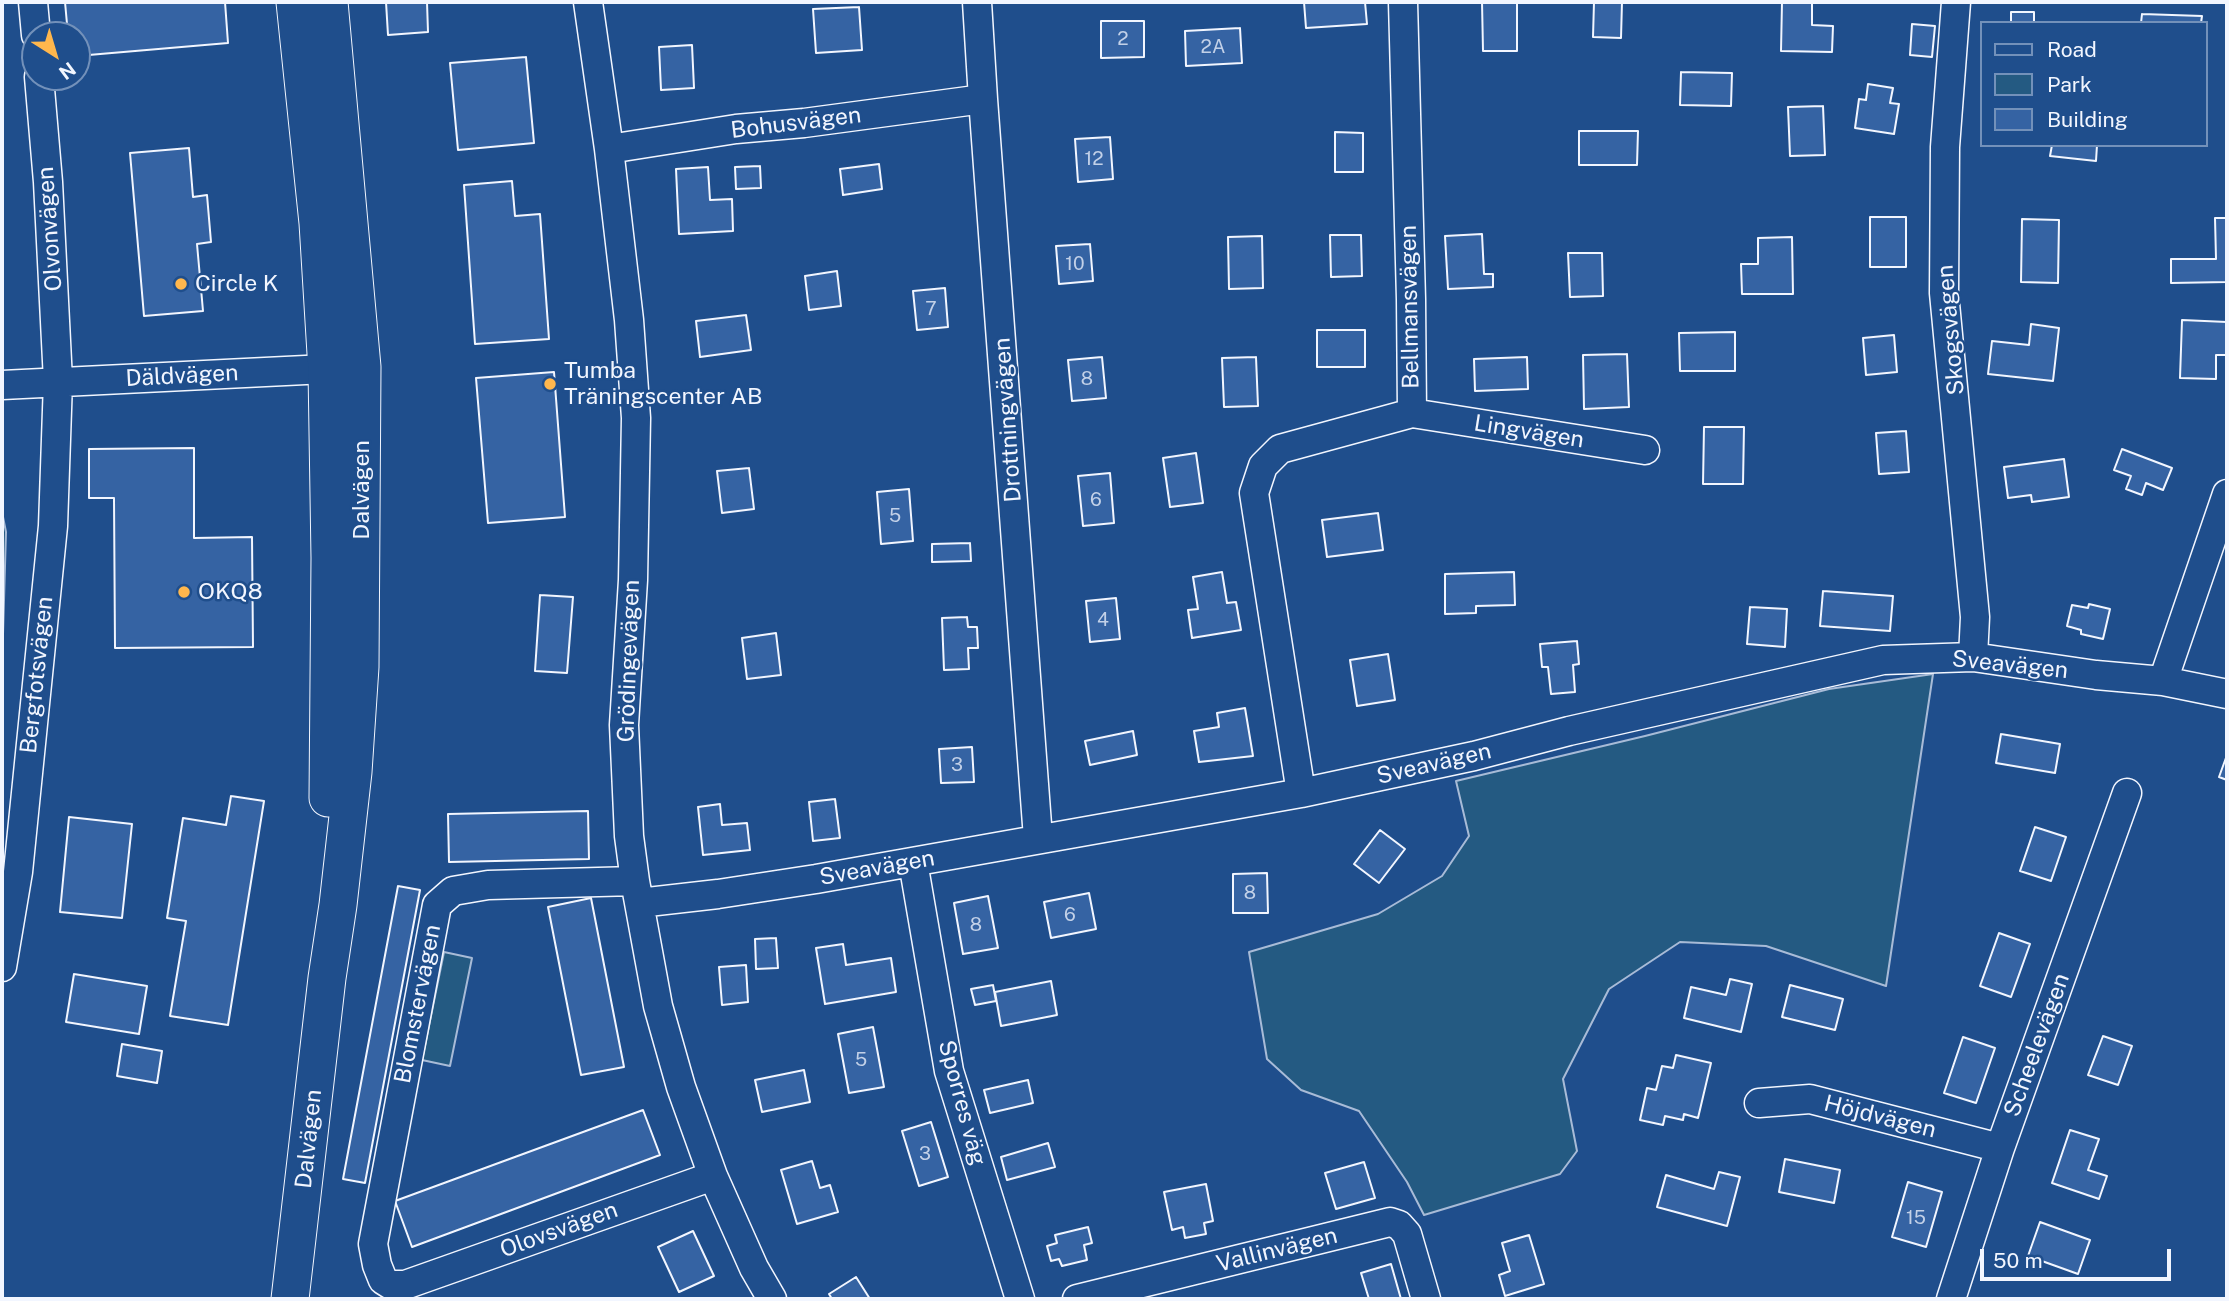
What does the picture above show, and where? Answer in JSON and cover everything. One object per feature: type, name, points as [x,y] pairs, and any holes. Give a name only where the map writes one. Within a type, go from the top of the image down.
[{"type":"main road","name":"Dalvägen","points":[[295,2],[318,223],[327,370],[330,558],[327,978]]},
{"type":"main road","name":"Dalvägen","points":[[290,1299],[352,785],[360,667],[362,367],[329,2]]},
{"type":"street","points":[[33,2],[35,21]]},
{"type":"street","name":"Grödingevägen","points":[[588,2],[629,320],[636,418],[633,580],[624,725],[629,836],[658,1006],[681,1087],[713,1176],[754,1268],[772,1299]]},
{"type":"street","name":"Drottningvägen","points":[[978,2],[1038,838]]},
{"type":"street","name":"Bellmansvägen","points":[[1301,793],[1254,493],[1263,466],[1280,449],[1412,414],[1403,2]]},
{"type":"street","name":"Skogsvägen","points":[[1956,2],[1945,147],[1944,293],[1975,617],[1973,657]]},
{"type":"street","name":"Olvonvägen","points":[[40,91],[48,182],[58,381]]},
{"type":"street","name":"Bohusvägen","points":[[609,149],[736,129],[804,123],[983,99]]},
{"type":"street","name":"Däldvägen","points":[[2,385],[362,367]]},
{"type":"street","name":"Bergfotsvägen","points":[[2,967],[18,872],[53,526],[58,381]]},
{"type":"street","name":"Lingvägen","points":[[1412,414],[1646,450]]},
{"type":"street","points":[[2163,681],[2227,494]]},
{"type":"street","name":"Sveavägen","points":[[637,892],[718,894],[1301,793],[1474,756],[1569,731],[1883,660],[1973,657],[2096,675],[2163,681],[2227,694]]},
{"type":"street","name":"Scheelevägen","points":[[1951,1299],[2000,1148],[2127,793]]},
{"type":"street","name":"Sporres väg","points":[[914,862],[949,1071],[1020,1299]]},
{"type":"street","name":"Blomstervägen","points":[[405,1285],[391,1285],[383,1280],[373,1244],[437,905],[453,891],[488,885],[637,892]]},
{"type":"street","name":"Höjdvägen","points":[[1759,1103],[1810,1099],[2000,1148]]},
{"type":"street","name":"Olovsvägen","points":[[405,1285],[713,1176]]},
{"type":"street","name":"Vallinvägen","points":[[1077,1299],[1390,1222],[1399,1225],[1407,1234],[1426,1299]]},
{"type":"green space","points":[[2,512],[6,532],[2,668]]},
{"type":"green space","points":[[1933,674],[1886,986],[1766,946],[1680,942],[1609,989],[1563,1079],[1577,1151],[1560,1174],[1424,1215],[1407,1182],[1359,1111],[1301,1090],[1267,1059],[1249,952],[1378,914],[1442,876],[1469,836],[1456,781],[1829,689]]},
{"type":"green space","points":[[444,952],[472,958],[450,1066],[422,1060]]},
{"type":"building","points":[[65,2],[225,2],[228,43],[91,55],[91,21],[67,21]]},
{"type":"building","points":[[386,2],[427,2],[428,32],[388,35]]},
{"type":"building","points":[[1304,2],[1365,2],[1367,24],[1306,28]]},
{"type":"building","points":[[1482,2],[1517,2],[1517,51],[1483,51]]},
{"type":"building","points":[[1594,2],[1622,2],[1621,38],[1593,37]]},
{"type":"building","points":[[1782,2],[1812,2],[1812,25],[1833,26],[1832,52],[1781,51]]},
{"type":"building","points":[[859,7],[862,50],[816,53],[813,9]]},
{"type":"building","points":[[2011,12],[2034,12],[2034,21],[2011,21]]},
{"type":"building","points":[[2142,14],[2202,16],[2201,21],[2141,21]]},
{"type":"building","points":[[1101,21],[1144,21],[1144,57],[1101,58]]},
{"type":"building","points":[[1912,24],[1935,26],[1932,57],[1910,55]]},
{"type":"building","points":[[1240,28],[1242,63],[1186,66],[1185,31]]},
{"type":"building","points":[[692,45],[694,88],[661,90],[659,47]]},
{"type":"building","points":[[526,57],[534,143],[458,150],[450,63]]},
{"type":"building","points":[[1681,72],[1732,73],[1731,106],[1680,105]]},
{"type":"building","points":[[1868,84],[1893,88],[1890,103],[1899,104],[1894,134],[1855,128],[1859,99],[1866,100]]},
{"type":"building","points":[[1823,106],[1825,155],[1790,156],[1788,107]]},
{"type":"building","points":[[1579,131],[1638,131],[1637,165],[1579,165]]},
{"type":"building","points":[[1335,132],[1363,133],[1363,172],[1335,172]]},
{"type":"building","points":[[1110,137],[1113,179],[1078,182],[1075,139]]},
{"type":"building","points":[[2052,147],[2097,147],[2096,161],[2050,156]]},
{"type":"building","points":[[189,148],[193,197],[207,195],[211,242],[197,244],[203,311],[144,316],[130,153]]},
{"type":"building","points":[[879,164],[882,189],[843,195],[840,169]]},
{"type":"building","points":[[760,166],[761,188],[736,189],[735,167]]},
{"type":"building","points":[[708,167],[710,200],[732,199],[733,231],[679,234],[676,169]]},
{"type":"building","points":[[512,181],[515,216],[540,214],[549,339],[475,344],[464,185]]},
{"type":"building","points":[[1870,217],[1906,217],[1906,267],[1870,267]]},
{"type":"building","points":[[2215,218],[2227,218],[2227,282],[2171,283],[2171,259],[2216,259]]},
{"type":"building","points":[[2022,219],[2059,220],[2058,283],[2021,282]]},
{"type":"building","points":[[1482,234],[1484,274],[1493,274],[1493,287],[1448,289],[1445,236]]},
{"type":"building","points":[[1330,235],[1361,235],[1362,276],[1331,277]]},
{"type":"building","points":[[1262,236],[1263,288],[1229,289],[1228,237]]},
{"type":"building","points":[[1792,237],[1793,294],[1742,294],[1741,264],[1758,264],[1758,238]]},
{"type":"building","points":[[1090,244],[1093,281],[1059,284],[1056,246]]},
{"type":"building","points":[[1568,253],[1602,253],[1603,296],[1570,297]]},
{"type":"building","points":[[837,271],[841,306],[809,310],[805,276]]},
{"type":"building","points":[[945,288],[948,327],[917,330],[913,291]]},
{"type":"building","points":[[746,315],[751,350],[700,357],[696,321]]},
{"type":"building","points":[[2182,320],[2227,322],[2227,355],[2216,355],[2216,379],[2180,378]]},
{"type":"building","points":[[2031,324],[2059,328],[2053,381],[1988,374],[1992,341],[2029,345]]},
{"type":"building","points":[[1317,330],[1365,330],[1365,367],[1317,367]]},
{"type":"building","points":[[1735,332],[1735,371],[1680,371],[1679,333]]},
{"type":"building","points":[[1894,335],[1897,372],[1866,375],[1863,338]]},
{"type":"building","points":[[1627,354],[1629,407],[1584,409],[1583,355]]},
{"type":"building","points":[[1102,357],[1106,398],[1072,401],[1068,360]]},
{"type":"building","points":[[1256,357],[1258,406],[1224,407],[1222,358]]},
{"type":"building","points":[[1527,357],[1528,389],[1475,391],[1474,359]]},
{"type":"building","points":[[554,372],[565,517],[488,523],[476,378]]},
{"type":"building","points":[[1704,427],[1744,427],[1743,484],[1703,484]]},
{"type":"building","points":[[1906,431],[1909,472],[1879,474],[1876,433]]},
{"type":"building","name":"OKQ8","points":[[194,448],[194,538],[252,537],[253,647],[115,648],[114,498],[89,498],[89,449]]},
{"type":"building","points":[[2122,449],[2172,468],[2163,490],[2146,483],[2142,495],[2126,489],[2131,476],[2114,470]]},
{"type":"building","points":[[1196,453],[1203,503],[1170,507],[1163,458]]},
{"type":"building","points":[[2064,459],[2069,497],[2032,502],[2031,495],[2008,498],[2004,467]]},
{"type":"building","points":[[749,468],[754,509],[722,513],[717,471]]},
{"type":"building","points":[[1110,473],[1114,523],[1083,526],[1078,476]]},
{"type":"building","points":[[909,489],[913,541],[881,544],[877,492]]},
{"type":"building","points":[[1378,513],[1383,550],[1327,557],[1322,520]]},
{"type":"building","points":[[970,543],[971,561],[932,562],[932,544]]},
{"type":"building","points":[[1222,572],[1227,603],[1236,602],[1241,630],[1192,638],[1188,610],[1198,609],[1193,577]]},
{"type":"building","points":[[1514,572],[1515,605],[1476,606],[1476,613],[1445,614],[1445,574]]},
{"type":"building","points":[[1823,591],[1893,596],[1890,631],[1820,626]]},
{"type":"building","points":[[540,595],[573,597],[567,673],[535,671]]},
{"type":"building","points":[[1116,598],[1120,639],[1090,642],[1086,601]]},
{"type":"building","points":[[2089,604],[2110,609],[2103,639],[2081,634],[2081,630],[2067,626],[2072,605],[2088,608]]},
{"type":"building","points":[[1750,607],[1787,609],[1785,647],[1747,644]]},
{"type":"building","points":[[967,617],[968,627],[977,627],[978,648],[968,648],[969,669],[944,670],[942,618]]},
{"type":"building","points":[[776,633],[781,675],[747,679],[742,638]]},
{"type":"building","points":[[1577,641],[1579,664],[1573,665],[1575,692],[1551,694],[1548,667],[1542,667],[1540,644]]},
{"type":"building","points":[[1388,654],[1395,700],[1357,706],[1350,660]]},
{"type":"building","points":[[1245,708],[1253,756],[1199,762],[1194,731],[1219,727],[1217,713]]},
{"type":"building","points":[[1133,731],[1137,755],[1090,765],[1085,741]]},
{"type":"building","points":[[2001,734],[2060,744],[2055,773],[1996,763]]},
{"type":"building","points":[[972,747],[974,782],[941,783],[939,749]]},
{"type":"building","points":[[2227,755],[2227,780],[2219,777]]},
{"type":"building","points":[[231,796],[264,801],[228,1025],[170,1016],[186,921],[167,918],[183,818],[226,825]]},
{"type":"building","points":[[835,799],[840,838],[813,841],[809,802]]},
{"type":"building","points":[[720,804],[722,825],[747,823],[750,850],[703,855],[698,807]]},
{"type":"building","points":[[588,811],[589,859],[449,862],[448,814]]},
{"type":"building","points":[[69,817],[132,824],[122,918],[60,912]]},
{"type":"building","points":[[2035,827],[2066,837],[2051,881],[2020,871]]},
{"type":"building","points":[[1380,830],[1405,849],[1379,883],[1354,864]]},
{"type":"building","points":[[1267,873],[1268,913],[1233,913],[1233,874]]},
{"type":"building","points":[[398,886],[420,890],[365,1183],[343,1179]]},
{"type":"building","points":[[1089,893],[1096,929],[1051,938],[1044,902]]},
{"type":"building","points":[[988,896],[998,948],[963,954],[954,903]]},
{"type":"building","points":[[591,898],[624,1067],[581,1075],[548,907]]},
{"type":"building","points":[[1999,933],[2030,944],[2011,997],[1980,986]]},
{"type":"building","points":[[776,938],[778,968],[756,969],[755,939]]},
{"type":"building","points":[[843,944],[846,965],[891,958],[896,992],[825,1004],[816,948]]},
{"type":"building","points":[[746,965],[748,1002],[722,1005],[719,967]]},
{"type":"building","points":[[74,974],[147,986],[139,1034],[66,1022]]},
{"type":"building","points":[[1730,979],[1752,984],[1741,1032],[1684,1018],[1691,987],[1726,995]]},
{"type":"building","points":[[1051,981],[1057,1015],[1001,1026],[995,992]]},
{"type":"building","points":[[993,985],[996,1001],[975,1005],[971,989]]},
{"type":"building","points":[[1790,985],[1843,999],[1835,1030],[1782,1017]]},
{"type":"building","points":[[873,1027],[884,1087],[849,1093],[838,1034]]},
{"type":"building","points":[[2103,1036],[2132,1046],[2118,1085],[2088,1075]]},
{"type":"building","points":[[1963,1037],[1995,1048],[1976,1103],[1944,1093]]},
{"type":"building","points":[[122,1044],[162,1051],[157,1083],[117,1076]]},
{"type":"building","points":[[1676,1055],[1711,1063],[1698,1118],[1684,1114],[1683,1120],[1665,1116],[1663,1125],[1640,1120],[1647,1088],[1656,1090],[1662,1066],[1673,1068]]},
{"type":"building","points":[[804,1070],[810,1102],[762,1112],[755,1080]]},
{"type":"building","points":[[1028,1080],[1033,1103],[990,1113],[984,1090]]},
{"type":"building","points":[[643,1110],[660,1155],[412,1247],[395,1201]]},
{"type":"building","points":[[931,1122],[948,1177],[919,1186],[902,1131]]},
{"type":"building","points":[[2070,1130],[2099,1139],[2088,1170],[2107,1176],[2099,1199],[2052,1183]]},
{"type":"building","points":[[1048,1143],[1055,1167],[1007,1180],[1001,1157]]},
{"type":"building","points":[[1785,1159],[1840,1170],[1834,1203],[1779,1192]]},
{"type":"building","points":[[812,1161],[820,1188],[830,1185],[838,1212],[797,1224],[781,1170]]},
{"type":"building","points":[[1364,1162],[1375,1198],[1336,1209],[1325,1173]]},
{"type":"building","points":[[1719,1172],[1740,1177],[1727,1226],[1657,1207],[1666,1175],[1714,1189]]},
{"type":"building","points":[[1908,1182],[1942,1192],[1926,1247],[1892,1237]]},
{"type":"building","points":[[1206,1184],[1213,1221],[1204,1223],[1206,1234],[1185,1238],[1183,1227],[1172,1230],[1164,1192]]},
{"type":"building","points":[[2040,1222],[2090,1240],[2078,1274],[2028,1256]]},
{"type":"building","points":[[1088,1227],[1092,1243],[1084,1245],[1087,1260],[1062,1266],[1059,1259],[1051,1261],[1047,1246],[1057,1243],[1055,1235]]},
{"type":"building","points":[[693,1231],[714,1276],[679,1292],[658,1247]]},
{"type":"building","points":[[1529,1235],[1544,1284],[1505,1296],[1499,1275],[1510,1271],[1502,1243]]},
{"type":"building","points":[[1391,1264],[1401,1299],[1369,1299],[1361,1273]]},
{"type":"building","points":[[856,1277],[870,1299],[832,1299],[829,1294]]},
{"type":"place","name":"Circle K","points":[[181,284]]},
{"type":"place","name":"Tumba Träningscenter AB","points":[[550,384]]},
{"type":"place","name":"OKQ8","points":[[184,592]]}]
